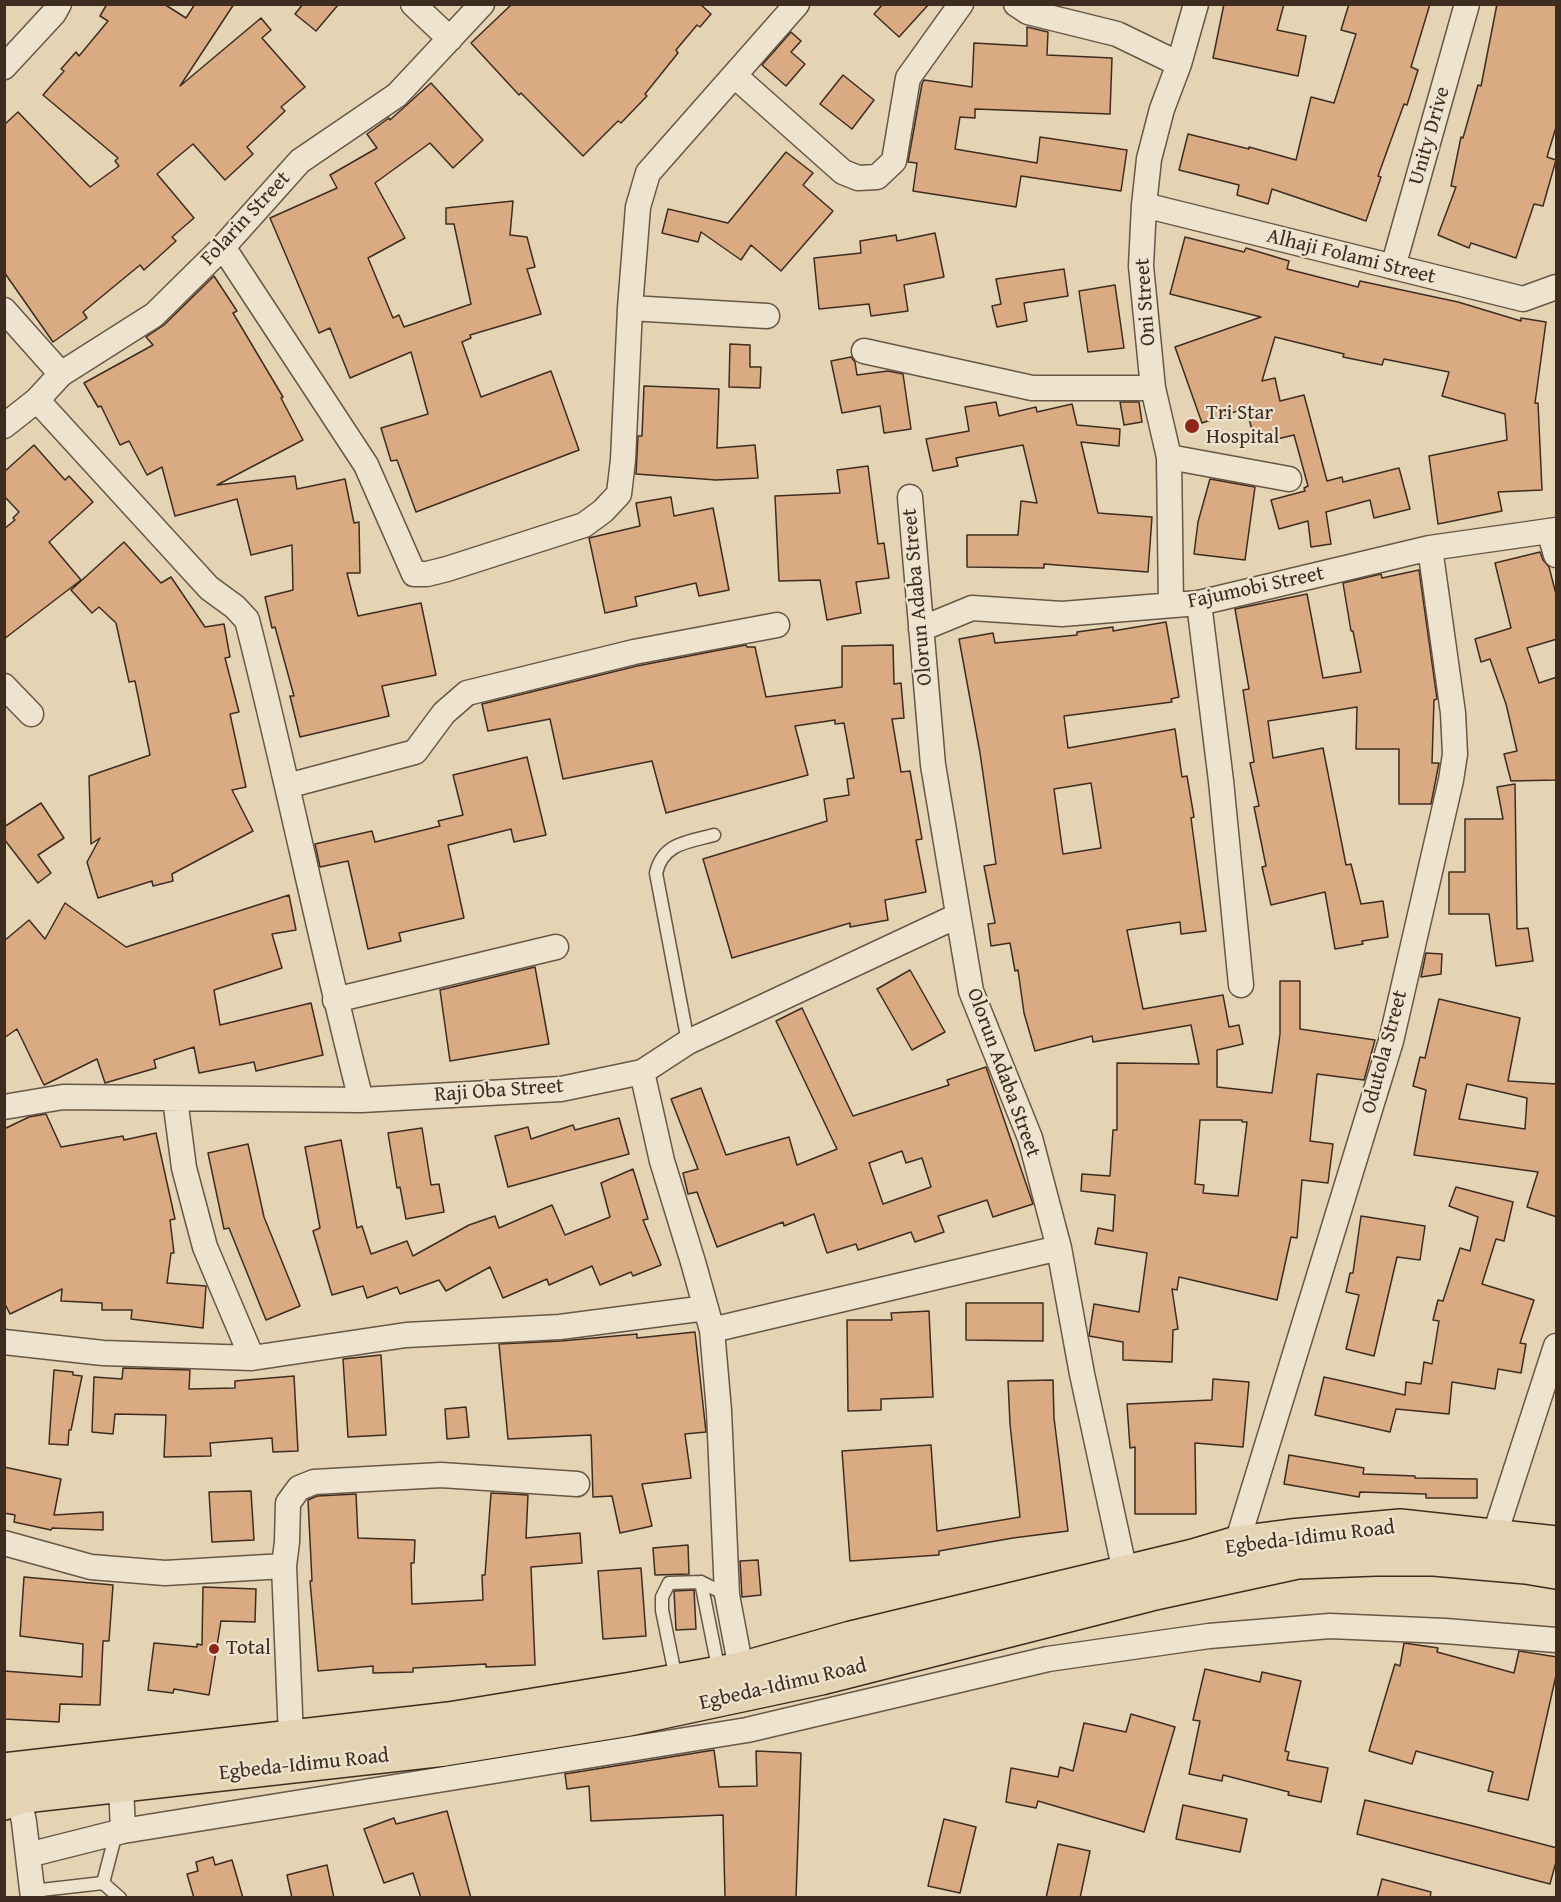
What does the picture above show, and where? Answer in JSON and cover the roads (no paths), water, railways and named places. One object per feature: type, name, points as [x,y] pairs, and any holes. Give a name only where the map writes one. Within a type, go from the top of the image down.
[{"type":"main road","name":"Egbeda-Idimu Road","points":[[9,1790],[291,1737],[449,1719],[730,1671],[851,1638],[1237,1543],[1400,1526],[1557,1543]]},
{"type":"main road","name":"Egbeda-Idimu Road","points":[[9,1790],[122,1785],[445,1749],[624,1720],[821,1678],[1151,1593],[1298,1562],[1434,1559],[1557,1572]]},
{"type":"street","points":[[4,67],[54,13],[59,4]]},
{"type":"street","points":[[413,4],[450,39]]},
{"type":"street","name":"Folarin Street","points":[[4,426],[37,400],[62,374],[154,315],[223,247],[300,161],[397,94],[482,4]]},
{"type":"street","points":[[223,247],[366,465],[414,574],[427,574],[447,569],[584,525],[603,511],[619,494],[638,207],[648,173],[797,4]]},
{"type":"street","points":[[735,76],[843,172],[858,178],[877,177],[894,161],[908,78],[961,4]]},
{"type":"street","points":[[1016,4],[1028,12],[1117,34],[1179,64]]},
{"type":"street","name":"Oni Street","points":[[1171,604],[1169,457],[1153,388],[1141,266],[1149,159],[1162,109],[1179,64],[1196,4]]},
{"type":"street","name":"Unity Drive","points":[[1393,267],[1467,4]]},
{"type":"street","name":"Alhaji Folami Street","points":[[1144,205],[1523,299],[1557,287]]},
{"type":"street","points":[[630,308],[767,315]]},
{"type":"street","points":[[4,310],[62,374]]},
{"type":"street","points":[[864,351],[1032,388],[1153,388]]},
{"type":"street","points":[[37,400],[209,588],[235,607],[247,620],[335,1000],[361,1100]]},
{"type":"street","points":[[1169,457],[1289,479]]},
{"type":"street","name":"Olorun Adaba Street","points":[[910,497],[933,765],[971,991],[1030,1138],[1059,1248],[1082,1374],[1125,1572]]},
{"type":"street","points":[[1553,530],[1557,555]]},
{"type":"street","name":"Fajumobi Street","points":[[921,629],[972,608],[1062,614],[1199,603],[1430,548],[1553,530]]},
{"type":"street","name":"Odutola Street","points":[[1237,1543],[1391,1041],[1451,780],[1455,754],[1453,713],[1430,548]]},
{"type":"street","points":[[1199,603],[1221,781],[1241,985]]},
{"type":"street","points":[[287,786],[415,752],[444,713],[467,693],[634,652],[777,626]]},
{"type":"street","points":[[4,686],[31,714]]},
{"type":"street","name":"Raji Oba Street","points":[[4,1107],[63,1097],[361,1100],[561,1089],[642,1072],[688,1042],[957,916]]},
{"type":"street","points":[[335,1000],[556,947]]},
{"type":"street","points":[[642,1072],[662,1161],[709,1319],[719,1411],[730,1671]]},
{"type":"street","points":[[176,1099],[183,1168],[205,1246],[252,1358]]},
{"type":"street","points":[[4,1342],[103,1353],[252,1358],[406,1335],[709,1319],[1059,1248]]},
{"type":"street","points":[[1494,1537],[1557,1346]]},
{"type":"street","points":[[291,1737],[284,1566],[288,1503],[298,1488],[314,1482],[441,1476],[577,1484]]},
{"type":"street","points":[[4,1543],[91,1567],[165,1573],[284,1566]]},
{"type":"street","points":[[28,1855],[120,1832],[747,1730],[1048,1659],[1209,1636],[1330,1626],[1445,1631],[1557,1640]]},
{"type":"street","points":[[120,1832],[122,1785]]},
{"type":"street","points":[[9,1790],[28,1855],[33,1894]]},
{"type":"lane","points":[[688,1042],[656,873],[659,860],[677,844],[714,835]]},
{"type":"lane","points":[[676,1681],[662,1610],[662,1597],[669,1583],[701,1582],[727,1595]]},
{"type":"lane","points":[[701,1582],[730,1671]]},
{"type":"lane","points":[[103,1883],[120,1832]]},
{"type":"lane","points":[[33,1894],[63,1893],[103,1883]]},
{"type":"lane","points":[[103,1883],[120,1898]]},
{"type":"place","name":"Tri Star Hospital","points":[[1192,426]]},
{"type":"place","name":"Total","points":[[214,1649]]}]
